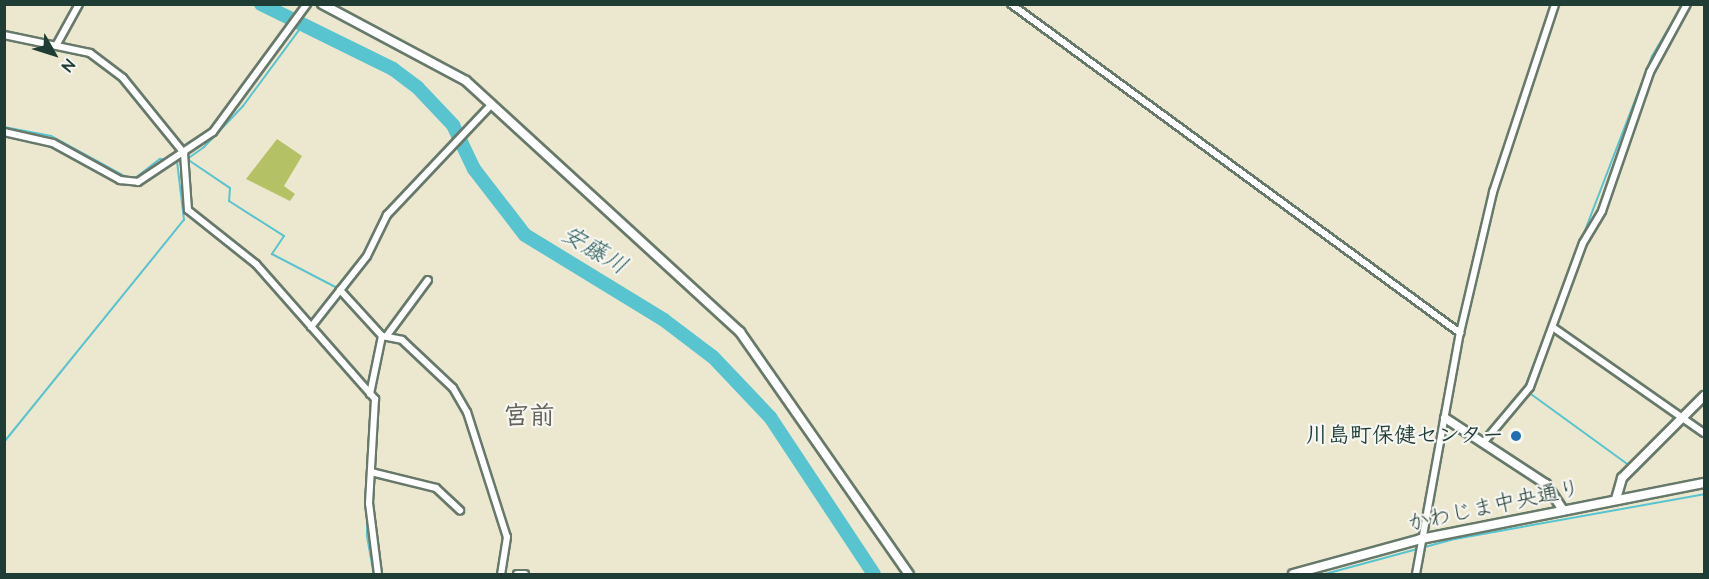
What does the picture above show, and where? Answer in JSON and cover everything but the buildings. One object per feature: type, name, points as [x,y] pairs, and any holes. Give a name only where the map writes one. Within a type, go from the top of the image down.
[{"type":"street","points":[[57,44],[79,4]]},
{"type":"street","points":[[322,4],[446,67],[492,104],[750,343],[909,574]]},
{"type":"street","points":[[1011,4],[1460,333]]},
{"type":"street","points":[[1416,574],[1460,333],[1502,159],[1556,4]]},
{"type":"street","points":[[1483,443],[1522,400],[1554,328],[1583,243],[1602,211],[1650,72],[1687,4]]},
{"type":"street","points":[[4,132],[53,143],[131,183],[184,153],[230,113],[306,7]]},
{"type":"street","points":[[4,35],[57,44],[90,53],[123,78],[184,153],[188,210],[256,264],[370,394],[378,408],[370,525],[378,574]]},
{"type":"street","points":[[311,327],[383,234],[387,215],[492,104]]},
{"type":"street","points":[[370,394],[385,335],[428,280]]},
{"type":"street","points":[[340,290],[385,335],[446,381],[467,412],[507,537],[503,574]]},
{"type":"street","points":[[1554,328],[1704,433]]},
{"type":"street","points":[[1616,499],[1623,478],[1704,396]]},
{"type":"street","points":[[1445,418],[1546,484],[1563,510]]},
{"type":"street","points":[[372,472],[436,488],[460,510]]},
{"type":"street","name":"かわじま中央通り","points":[[1293,574],[1421,539],[1704,483]]},
{"type":"street","points":[[517,574],[525,574]]},
{"type":"green space","points":[[277,139],[302,156],[284,186],[295,194],[290,201],[246,179]]},
{"type":"waterway","name":"安藤川","points":[[261,4],[393,69],[418,88],[453,125],[474,169],[525,235],[664,320],[713,357],[770,417],[874,574]]},
{"type":"waterway","points":[[1683,4],[1652,56],[1524,389],[1637,471],[1703,403]]},
{"type":"waterway","points":[[172,161],[187,159],[204,147],[243,106],[302,26]]},
{"type":"waterway","points":[[4,127],[51,136],[128,178]]},
{"type":"waterway","points":[[134,179],[160,159],[166,160]]},
{"type":"waterway","points":[[187,159],[230,188],[229,201],[284,236],[272,254],[347,293]]},
{"type":"waterway","points":[[4,442],[184,220],[177,161]]},
{"type":"waterway","points":[[374,396],[381,354]]},
{"type":"waterway","points":[[368,476],[367,536],[374,574]]},
{"type":"waterway","points":[[1325,574],[1455,539],[1704,494]]},
{"type":"place","name":"川島町保健センター","points":[[1516,436]]},
{"type":"district","name":"宮前","points":[[529,417]]}]
